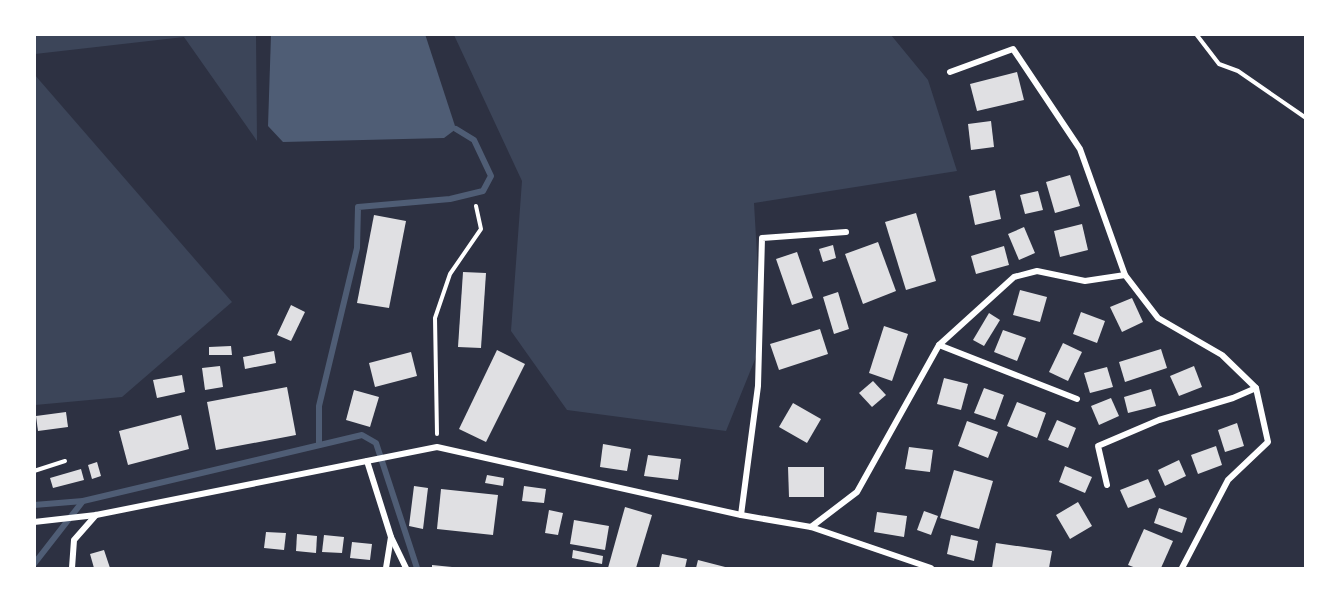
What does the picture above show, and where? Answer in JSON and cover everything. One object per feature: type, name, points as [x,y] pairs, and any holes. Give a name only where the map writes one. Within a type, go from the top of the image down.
[{"type":"street","points":[[950,72],[1013,49],[1080,149],[1125,275],[1158,318],[1222,355],[1256,388],[1268,442],[1228,480],[1182,568]]},
{"type":"street","points":[[741,515],[758,386],[762,238],[846,232]]},
{"type":"street","points":[[811,527],[857,492],[939,345],[1014,277],[1037,271],[1085,281],[1125,275]]},
{"type":"street","points":[[939,345],[1077,399]]},
{"type":"street","points":[[1107,485],[1098,446],[1159,420],[1233,398],[1256,388]]},
{"type":"street","points":[[34,522],[96,515],[437,447],[741,515],[811,527],[931,568]]},
{"type":"street","points":[[367,461],[391,537],[406,568]]},
{"type":"street","points":[[72,568],[74,540],[96,515]]},
{"type":"street","points":[[386,568],[391,537]]},
{"type":"path","points":[[1196,34],[1219,64],[1238,71],[1305,117]]},
{"type":"path","points":[[437,447],[435,318],[450,274],[481,229],[477,206]]},
{"type":"path","points":[[34,471],[65,461]]},
{"type":"shaded area","points":[[425,34],[456,129],[444,138],[283,142],[268,126],[271,35]]},
{"type":"shaded area","points":[[34,35],[256,35],[257,141],[184,37],[35,54]]},
{"type":"shaded area","points":[[454,35],[891,35],[928,80],[957,171],[754,203],[762,342],[726,431],[567,410],[511,331],[522,181]]},
{"type":"shaded area","points":[[34,74],[232,302],[122,397],[35,405]]},
{"type":"building","points":[[1017,72],[1024,100],[977,111],[970,84]]},
{"type":"building","points":[[991,121],[994,147],[971,150],[968,124]]},
{"type":"building","points":[[1070,175],[1080,206],[1055,213],[1046,182]]},
{"type":"building","points":[[995,190],[1001,219],[975,225],[969,196]]},
{"type":"building","points":[[1038,191],[1043,210],[1025,214],[1020,195]]},
{"type":"building","points":[[916,213],[936,281],[906,290],[885,222]]},
{"type":"building","points":[[374,215],[406,221],[389,308],[357,303]]},
{"type":"building","points":[[1082,224],[1088,250],[1060,257],[1054,231]]},
{"type":"building","points":[[1024,227],[1035,253],[1019,260],[1008,234]]},
{"type":"building","points":[[878,242],[896,291],[863,304],[845,254]]},
{"type":"building","points":[[833,245],[836,258],[823,262],[819,249]]},
{"type":"building","points":[[1004,246],[1009,265],[976,274],[971,256]]},
{"type":"building","points":[[797,252],[813,298],[792,305],[776,259]]},
{"type":"building","points":[[463,272],[486,273],[481,348],[458,347]]},
{"type":"building","points":[[1020,290],[1047,297],[1040,322],[1013,315]]},
{"type":"building","points":[[838,292],[849,329],[834,334],[823,297]]},
{"type":"building","points":[[1132,298],[1143,322],[1122,332],[1110,307]]},
{"type":"building","points":[[291,305],[305,312],[291,341],[277,335]]},
{"type":"building","points":[[1081,312],[1105,321],[1097,343],[1073,334]]},
{"type":"building","points":[[989,313],[1000,320],[984,346],[973,340]]},
{"type":"building","points":[[884,326],[908,334],[892,381],[869,373]]},
{"type":"building","points":[[820,329],[828,354],[779,370],[770,344]]},
{"type":"building","points":[[1003,330],[1026,338],[1017,361],[994,352]]},
{"type":"building","points":[[1063,343],[1082,352],[1068,381],[1049,372]]},
{"type":"building","points":[[231,346],[232,355],[209,355],[209,347]]},
{"type":"building","points":[[1161,349],[1167,368],[1125,382],[1119,362]]},
{"type":"building","points":[[497,350],[525,364],[486,442],[459,429]]},
{"type":"building","points":[[274,351],[276,363],[245,369],[243,357]]},
{"type":"building","points":[[411,352],[417,376],[375,387],[369,363]]},
{"type":"building","points":[[220,366],[223,387],[205,390],[202,368]]},
{"type":"building","points":[[1194,366],[1202,387],[1179,396],[1170,376]]},
{"type":"building","points":[[1107,367],[1113,387],[1090,393],[1084,373]]},
{"type":"building","points":[[182,375],[185,392],[157,398],[153,380]]},
{"type":"building","points":[[944,378],[968,384],[961,410],[937,404]]},
{"type":"building","points":[[873,381],[886,395],[872,407],[859,393]]},
{"type":"building","points":[[287,387],[296,435],[216,450],[207,402]]},
{"type":"building","points":[[984,388],[1004,395],[995,420],[974,413]]},
{"type":"building","points":[[1151,389],[1156,406],[1128,413],[1124,397]]},
{"type":"building","points":[[354,390],[379,397],[370,427],[346,420]]},
{"type":"building","points":[[1111,398],[1119,416],[1099,425],[1091,406]]},
{"type":"building","points":[[1017,402],[1046,413],[1037,438],[1007,426]]},
{"type":"building","points":[[793,403],[821,419],[807,443],[779,427]]},
{"type":"building","points":[[66,412],[68,427],[38,431],[36,416]]},
{"type":"building","points":[[181,415],[189,449],[128,465],[119,431]]},
{"type":"building","points":[[1057,420],[1076,428],[1068,448],[1048,440]]},
{"type":"building","points":[[967,421],[998,432],[988,458],[958,446]]},
{"type":"building","points":[[1237,423],[1244,446],[1225,452],[1218,430]]},
{"type":"building","points":[[603,444],[631,449],[627,471],[600,467]]},
{"type":"building","points":[[1216,446],[1222,465],[1198,474],[1191,455]]},
{"type":"building","points":[[909,447],[933,450],[930,472],[905,469]]},
{"type":"building","points":[[648,455],[681,459],[678,480],[644,476]]},
{"type":"building","points":[[1179,460],[1186,476],[1165,486],[1158,470]]},
{"type":"building","points":[[97,462],[101,476],[92,479],[88,465]]},
{"type":"building","points":[[1065,466],[1092,477],[1085,493],[1059,482]]},
{"type":"building","points":[[788,467],[824,467],[824,497],[789,497]]},
{"type":"building","points":[[81,469],[84,480],[53,488],[50,478]]},
{"type":"building","points":[[954,470],[993,481],[979,529],[940,518]]},
{"type":"building","points":[[487,475],[504,478],[503,486],[485,483]]},
{"type":"building","points":[[1148,479],[1156,497],[1128,508],[1120,490]]},
{"type":"building","points":[[414,486],[428,488],[423,529],[409,526]]},
{"type":"building","points":[[524,486],[546,489],[544,503],[522,501]]},
{"type":"building","points":[[441,489],[498,495],[493,535],[437,529]]},
{"type":"building","points":[[1078,502],[1092,526],[1070,539],[1056,515]]},
{"type":"building","points":[[625,507],[652,515],[636,568],[608,568]]},
{"type":"building","points":[[1159,508],[1187,518],[1182,533],[1154,523]]},
{"type":"building","points":[[549,510],[563,513],[558,535],[545,533]]},
{"type":"building","points":[[924,511],[938,516],[931,535],[917,530]]},
{"type":"building","points":[[877,512],[907,516],[904,537],[874,532]]},
{"type":"building","points":[[574,520],[609,526],[605,550],[570,544]]},
{"type":"building","points":[[1144,529],[1173,541],[1161,568],[1136,568],[1128,565]]},
{"type":"building","points":[[266,532],[286,533],[284,550],[264,548]]},
{"type":"building","points":[[297,534],[317,536],[316,553],[296,551]]},
{"type":"building","points":[[324,535],[344,537],[342,553],[322,552]]},
{"type":"building","points":[[951,535],[978,541],[974,561],[947,554]]},
{"type":"building","points":[[352,542],[372,544],[370,560],[350,558]]},
{"type":"building","points":[[996,543],[1052,551],[1049,568],[992,568]]},
{"type":"building","points":[[104,550],[110,568],[94,568],[90,554]]},
{"type":"building","points":[[573,550],[603,556],[602,564],[572,558]]},
{"type":"building","points":[[662,554],[687,559],[685,568],[659,568]]},
{"type":"building","points":[[698,560],[729,568],[696,568]]},
{"type":"building","points":[[432,565],[452,567],[452,568],[432,568]]},
{"type":"waterway","points":[[319,445],[319,406],[357,248],[358,207],[450,199],[483,191],[491,176],[474,140],[456,129]]},
{"type":"waterway","points":[[34,564],[83,501],[362,435],[376,443],[417,568]]},
{"type":"waterway","points":[[34,505],[83,501]]}]
